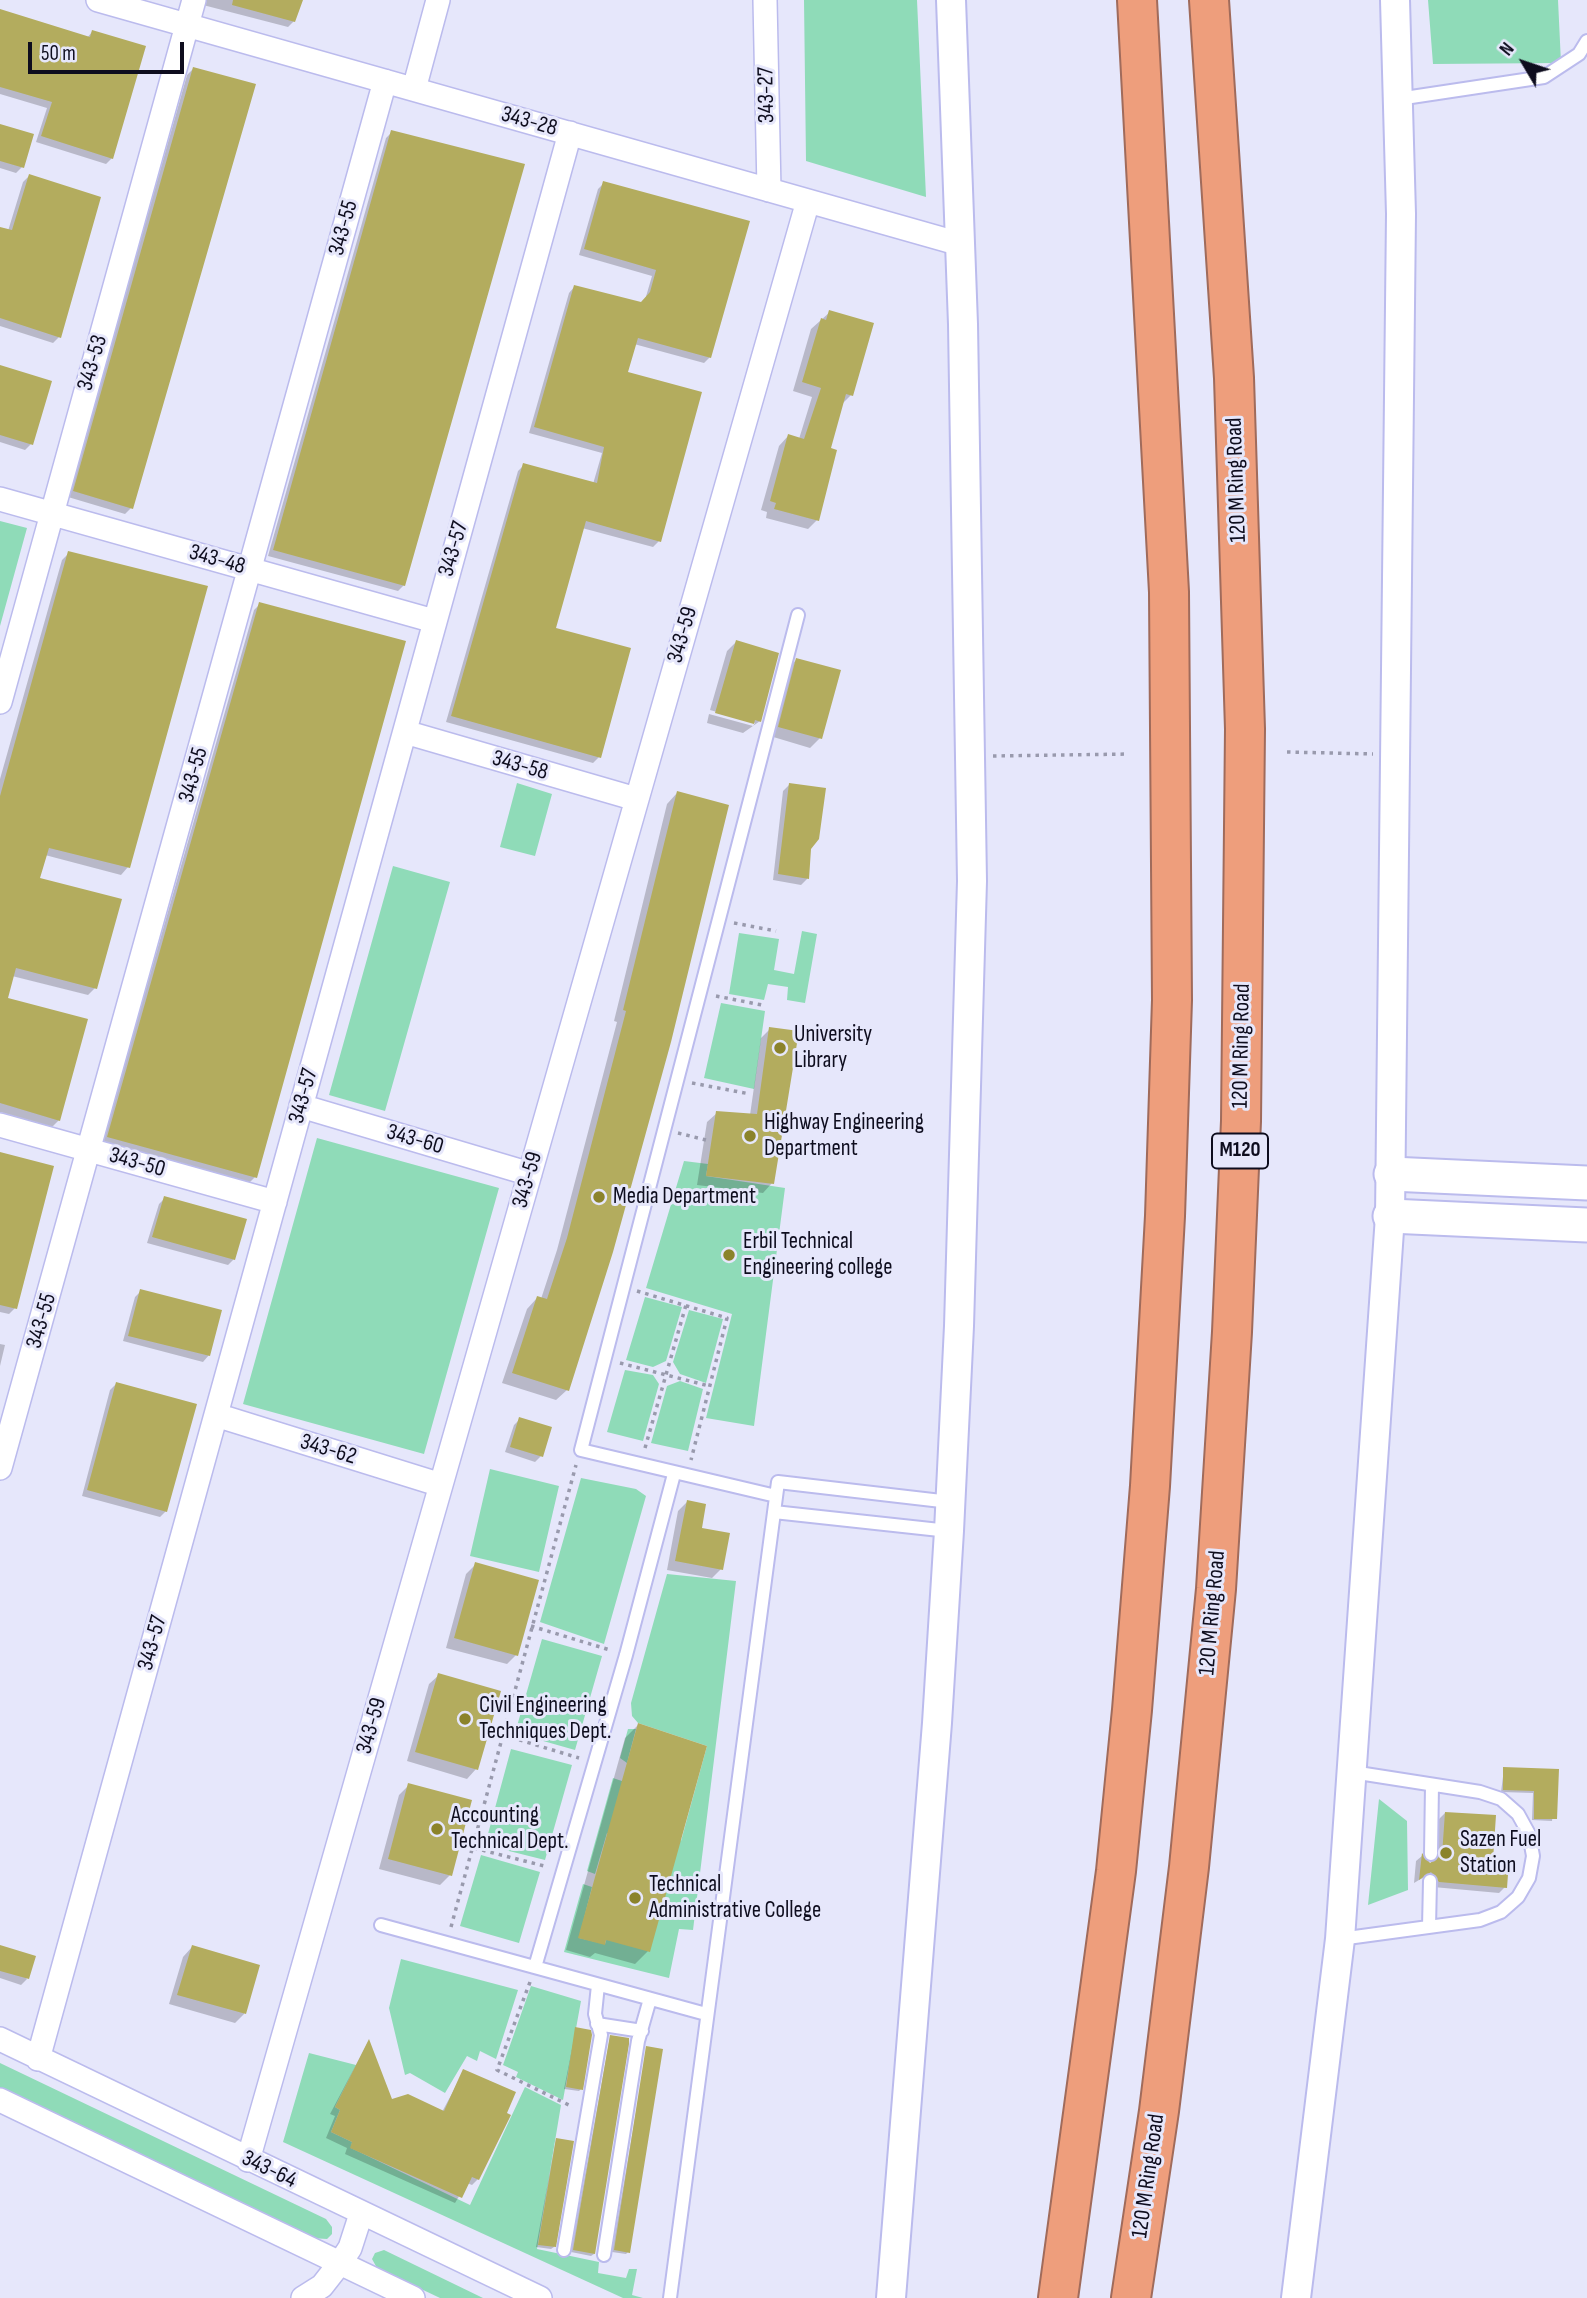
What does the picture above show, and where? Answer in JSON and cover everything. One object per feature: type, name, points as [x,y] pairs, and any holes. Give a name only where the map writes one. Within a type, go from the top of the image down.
[{"type":"highway","points":[[1058,2298],[1116,1871],[1132,1710],[1150,1486],[1166,1202],[1172,1000],[1169,605],[1162,424],[1137,0]]},
{"type":"highway","name":"120 M Ring Road","points":[[1131,2298],[1159,2111],[1189,1867],[1216,1589],[1232,1332],[1241,1121],[1245,729],[1234,378],[1209,0]]},
{"type":"main road","points":[[1391,1174],[1587,1183]]},
{"type":"main road","points":[[1390,1216],[1587,1225]]},
{"type":"street","name":"343-28","points":[[98,0],[960,244]]},
{"type":"street","name":"343-53","points":[[0,702],[194,0]]},
{"type":"street","points":[[414,89],[438,0]]},
{"type":"street","name":"343-27","points":[[765,0],[769,190]]},
{"type":"street","points":[[891,2298],[937,1723],[950,1502],[959,1326],[971,909],[960,244],[951,0]]},
{"type":"street","points":[[1296,2298],[1340,1939],[1390,1216],[1401,214],[1395,0]]},
{"type":"street","name":"343-55","points":[[0,1468],[91,1150],[385,81]]},
{"type":"street","name":"343-57","points":[[38,2059],[570,133]]},
{"type":"street","name":"343-59","points":[[248,2160],[808,201]]},
{"type":"street","name":"343-48","points":[[0,499],[434,621]]},
{"type":"street","name":"343-58","points":[[404,732],[636,799]]},
{"type":"street","name":"343-60","points":[[301,1106],[530,1174]]},
{"type":"street","name":"343-50","points":[[0,1125],[275,1202]]},
{"type":"street","name":"343-62","points":[[216,1415],[441,1485]]},
{"type":"street","name":"343-64","points":[[0,2039],[540,2298]]},
{"type":"street","points":[[0,2100],[413,2298]]},
{"type":"street","points":[[308,2297],[340,2263],[350,2248],[361,2214]]},
{"type":"lane","points":[[1398,99],[1545,76],[1579,54],[1587,41]]},
{"type":"lane","points":[[776,1496],[639,1466],[581,1450],[799,615]]},
{"type":"lane","points":[[535,1967],[680,1475]]},
{"type":"lane","points":[[670,2298],[778,1482],[950,1502]]},
{"type":"lane","points":[[774,1511],[948,1531]]},
{"type":"lane","points":[[1340,1939],[1480,1920],[1501,1912],[1518,1897],[1530,1878],[1533,1856],[1530,1833],[1518,1814],[1501,1800],[1480,1792],[1351,1772]]},
{"type":"lane","points":[[1431,1854],[1432,1784]]},
{"type":"lane","points":[[1429,1927],[1430,1881]]},
{"type":"lane","points":[[381,1925],[706,2014]]},
{"type":"lane","points":[[564,2250],[601,2035],[595,2014],[598,1985]]},
{"type":"lane","points":[[604,2255],[642,2031],[650,1999]]},
{"type":"lane","points":[[597,2024],[642,2031]]},
{"type":"path","points":[[1287,752],[1395,754]]},
{"type":"path","points":[[970,756],[1129,754]]},
{"type":"path","points":[[718,921],[776,931]]},
{"type":"path","points":[[699,992],[762,1005]]},
{"type":"path","points":[[677,1080],[750,1094]]},
{"type":"path","points":[[664,1130],[706,1140]]},
{"type":"path","points":[[622,1287],[727,1318],[709,1386],[680,1475]]},
{"type":"path","points":[[639,1466],[686,1305]]},
{"type":"path","points":[[604,1359],[709,1386]]},
{"type":"path","points":[[447,1942],[530,1626],[581,1450]]},
{"type":"path","points":[[530,1626],[626,1655]]},
{"type":"path","points":[[503,1735],[595,1762]]},
{"type":"path","points":[[473,1848],[564,1871]]},
{"type":"path","points":[[535,1967],[497,2070],[587,2113]]},
{"type":"green space","points":[[804,0],[917,0],[926,197],[806,161]]},
{"type":"green space","points":[[1428,0],[1558,0],[1561,63],[1433,64]]},
{"type":"green space","points":[[0,521],[27,528],[0,626]]},
{"type":"green space","points":[[517,783],[552,794],[535,856],[500,847]]},
{"type":"green space","points":[[393,866],[450,882],[385,1111],[329,1095]]},
{"type":"green space","points":[[802,931],[817,934],[805,1003],[787,1000],[788,987],[768,984],[764,1000],[729,994],[739,933],[779,939],[774,970],[794,974]]},
{"type":"green space","points":[[721,1003],[765,1011],[754,1089],[704,1078]]},
{"type":"green space","points":[[317,1138],[499,1188],[424,1454],[243,1404]]},
{"type":"green space","points":[[684,1161],[708,1164],[706,1176],[785,1188],[754,1426],[706,1418],[732,1314],[646,1288]]},
{"type":"green space","points":[[645,1297],[682,1307],[666,1361],[653,1367],[626,1360]]},
{"type":"green space","points":[[689,1310],[723,1319],[706,1383],[680,1374],[673,1362]]},
{"type":"green space","points":[[625,1370],[653,1375],[659,1384],[643,1441],[607,1432]]},
{"type":"green space","points":[[680,1381],[703,1389],[688,1451],[651,1443],[667,1386]]},
{"type":"green space","points":[[490,1469],[559,1486],[539,1572],[470,1556]]},
{"type":"green space","points":[[581,1478],[636,1489],[646,1496],[604,1644],[540,1622]]},
{"type":"green space","points":[[667,1574],[736,1581],[693,1930],[679,1929],[669,1978],[564,1952],[583,1884],[592,1887],[579,1938],[605,1944],[638,1841],[607,1833],[595,1874],[587,1871],[613,1778],[622,1781],[681,1841],[707,1746],[638,1723],[632,1716],[631,1703]]},
{"type":"green space","points":[[542,1639],[602,1656],[575,1750],[515,1733]]},
{"type":"green space","points":[[628,1729],[636,1729],[627,1763],[620,1758]]},
{"type":"green space","points":[[511,1749],[572,1765],[545,1860],[485,1845]]},
{"type":"green space","points":[[1379,1799],[1407,1821],[1408,1890],[1368,1905]]},
{"type":"green space","points":[[481,1855],[540,1872],[519,1943],[460,1926]]},
{"type":"green space","points":[[401,1959],[518,1990],[496,2059],[480,2051],[477,2061],[467,2056],[445,2093],[410,2073],[405,2075],[389,2008]]},
{"type":"green space","points":[[531,1986],[581,2001],[563,2100],[516,2077],[518,2072],[503,2065]]},
{"type":"green space","points":[[309,2053],[356,2065],[335,2107],[340,2110],[331,2132],[352,2142],[351,2148],[470,2205],[525,2087],[561,2105],[537,2249],[599,2262],[598,2273],[626,2278],[629,2269],[637,2269],[632,2295],[643,2298],[623,2298],[283,2142]]},
{"type":"green space","points":[[0,2063],[326,2219],[332,2227],[332,2234],[327,2239],[311,2238],[0,2089]]},
{"type":"green space","points":[[384,2250],[483,2298],[440,2298],[377,2268],[372,2259],[375,2253]]},
{"type":"building","points":[[233,0],[303,0],[295,22],[232,5]]},
{"type":"building","points":[[0,9],[90,37],[92,30],[146,46],[113,159],[41,136],[52,102],[0,87]]},
{"type":"building","points":[[193,67],[256,84],[133,509],[73,491]]},
{"type":"building","points":[[0,124],[34,134],[24,168],[0,161]]},
{"type":"building","points":[[391,130],[525,164],[405,586],[273,550]]},
{"type":"building","points":[[29,174],[101,197],[61,338],[0,318],[0,227],[12,230]]},
{"type":"building","points":[[603,181],[750,221],[711,358],[638,338],[628,372],[702,392],[661,542],[586,521],[556,628],[631,648],[601,758],[451,716],[523,463],[597,483],[604,447],[534,427],[574,285],[641,302],[650,292],[656,270],[584,249]]},
{"type":"building","points":[[829,310],[874,323],[853,396],[846,394],[831,448],[837,450],[819,521],[774,509],[776,503],[770,501],[788,434],[804,439],[821,388],[802,382],[821,318],[826,320]]},
{"type":"building","points":[[0,365],[52,381],[33,445],[0,435]]},
{"type":"building","points":[[68,551],[208,586],[130,868],[49,848],[40,878],[122,899],[97,989],[16,968],[8,998],[88,1019],[60,1121],[0,1103],[0,796]]},
{"type":"building","points":[[259,602],[406,641],[257,1178],[107,1137]]},
{"type":"building","points":[[736,640],[779,653],[761,722],[755,720],[754,724],[715,713]]},
{"type":"building","points":[[796,658],[841,670],[822,739],[778,727]]},
{"type":"building","points":[[789,783],[826,788],[819,839],[811,849],[809,879],[778,874]]},
{"type":"building","points":[[677,791],[729,805],[671,1042],[613,1252],[569,1391],[512,1373],[537,1296],[547,1299],[567,1238],[626,1011],[623,1010]]},
{"type":"building","points":[[769,1027],[799,1031],[774,1184],[706,1176],[716,1111],[757,1114]]},
{"type":"building","points":[[0,1152],[54,1166],[17,1309],[0,1305]]},
{"type":"building","points":[[164,1196],[247,1219],[235,1260],[152,1237]]},
{"type":"building","points":[[140,1289],[222,1310],[210,1356],[128,1336]]},
{"type":"building","points":[[116,1382],[197,1404],[167,1512],[87,1490]]},
{"type":"building","points":[[519,1417],[552,1427],[543,1457],[510,1447]]},
{"type":"building","points":[[687,1500],[706,1504],[702,1528],[730,1533],[723,1570],[675,1561]]},
{"type":"building","points":[[475,1562],[539,1580],[518,1656],[454,1638]]},
{"type":"building","points":[[438,1673],[501,1691],[478,1770],[415,1752]]},
{"type":"building","points":[[638,1723],[707,1746],[650,1952],[606,1940],[605,1945],[578,1938]]},
{"type":"building","points":[[1503,1767],[1559,1769],[1557,1819],[1534,1819],[1534,1791],[1503,1790]]},
{"type":"building","points":[[408,1783],[472,1800],[452,1876],[388,1859]]},
{"type":"building","points":[[1445,1812],[1496,1815],[1493,1860],[1509,1861],[1507,1888],[1439,1882],[1431,1872],[1419,1880],[1422,1853],[1430,1863],[1442,1855]]},
{"type":"building","points":[[0,1945],[36,1956],[29,1979],[0,1971]]},
{"type":"building","points":[[192,1945],[260,1965],[246,2014],[177,1995]]},
{"type":"building","points":[[575,2027],[591,2030],[592,2035],[583,2090],[566,2087]]},
{"type":"building","points":[[610,2035],[629,2038],[629,2044],[595,2254],[573,2250]]},
{"type":"building","points":[[369,2039],[392,2099],[408,2094],[444,2111],[463,2069],[516,2092],[507,2113],[511,2115],[479,2180],[472,2177],[462,2198],[350,2148],[352,2142],[331,2132],[340,2110],[335,2107]]},
{"type":"building","points":[[646,2046],[663,2049],[630,2253],[614,2250]]},
{"type":"building","points":[[556,2138],[574,2141],[556,2247],[538,2245]]},
{"type":"place","name":"University Library","points":[[780,1048]]},
{"type":"place","name":"Highway Engineering Department","points":[[750,1136]]},
{"type":"place","name":"Media Department","points":[[599,1197]]},
{"type":"place","name":"Erbil Technical Engineering college","points":[[729,1255]]},
{"type":"place","name":"Civil Engineering Techniques Dept.","points":[[465,1719]]},
{"type":"place","name":"Accounting Technical Dept.","points":[[437,1829]]},
{"type":"place","name":"Sazen Fuel Station","points":[[1446,1853]]},
{"type":"place","name":"Technical Administrative College","points":[[635,1898]]}]
